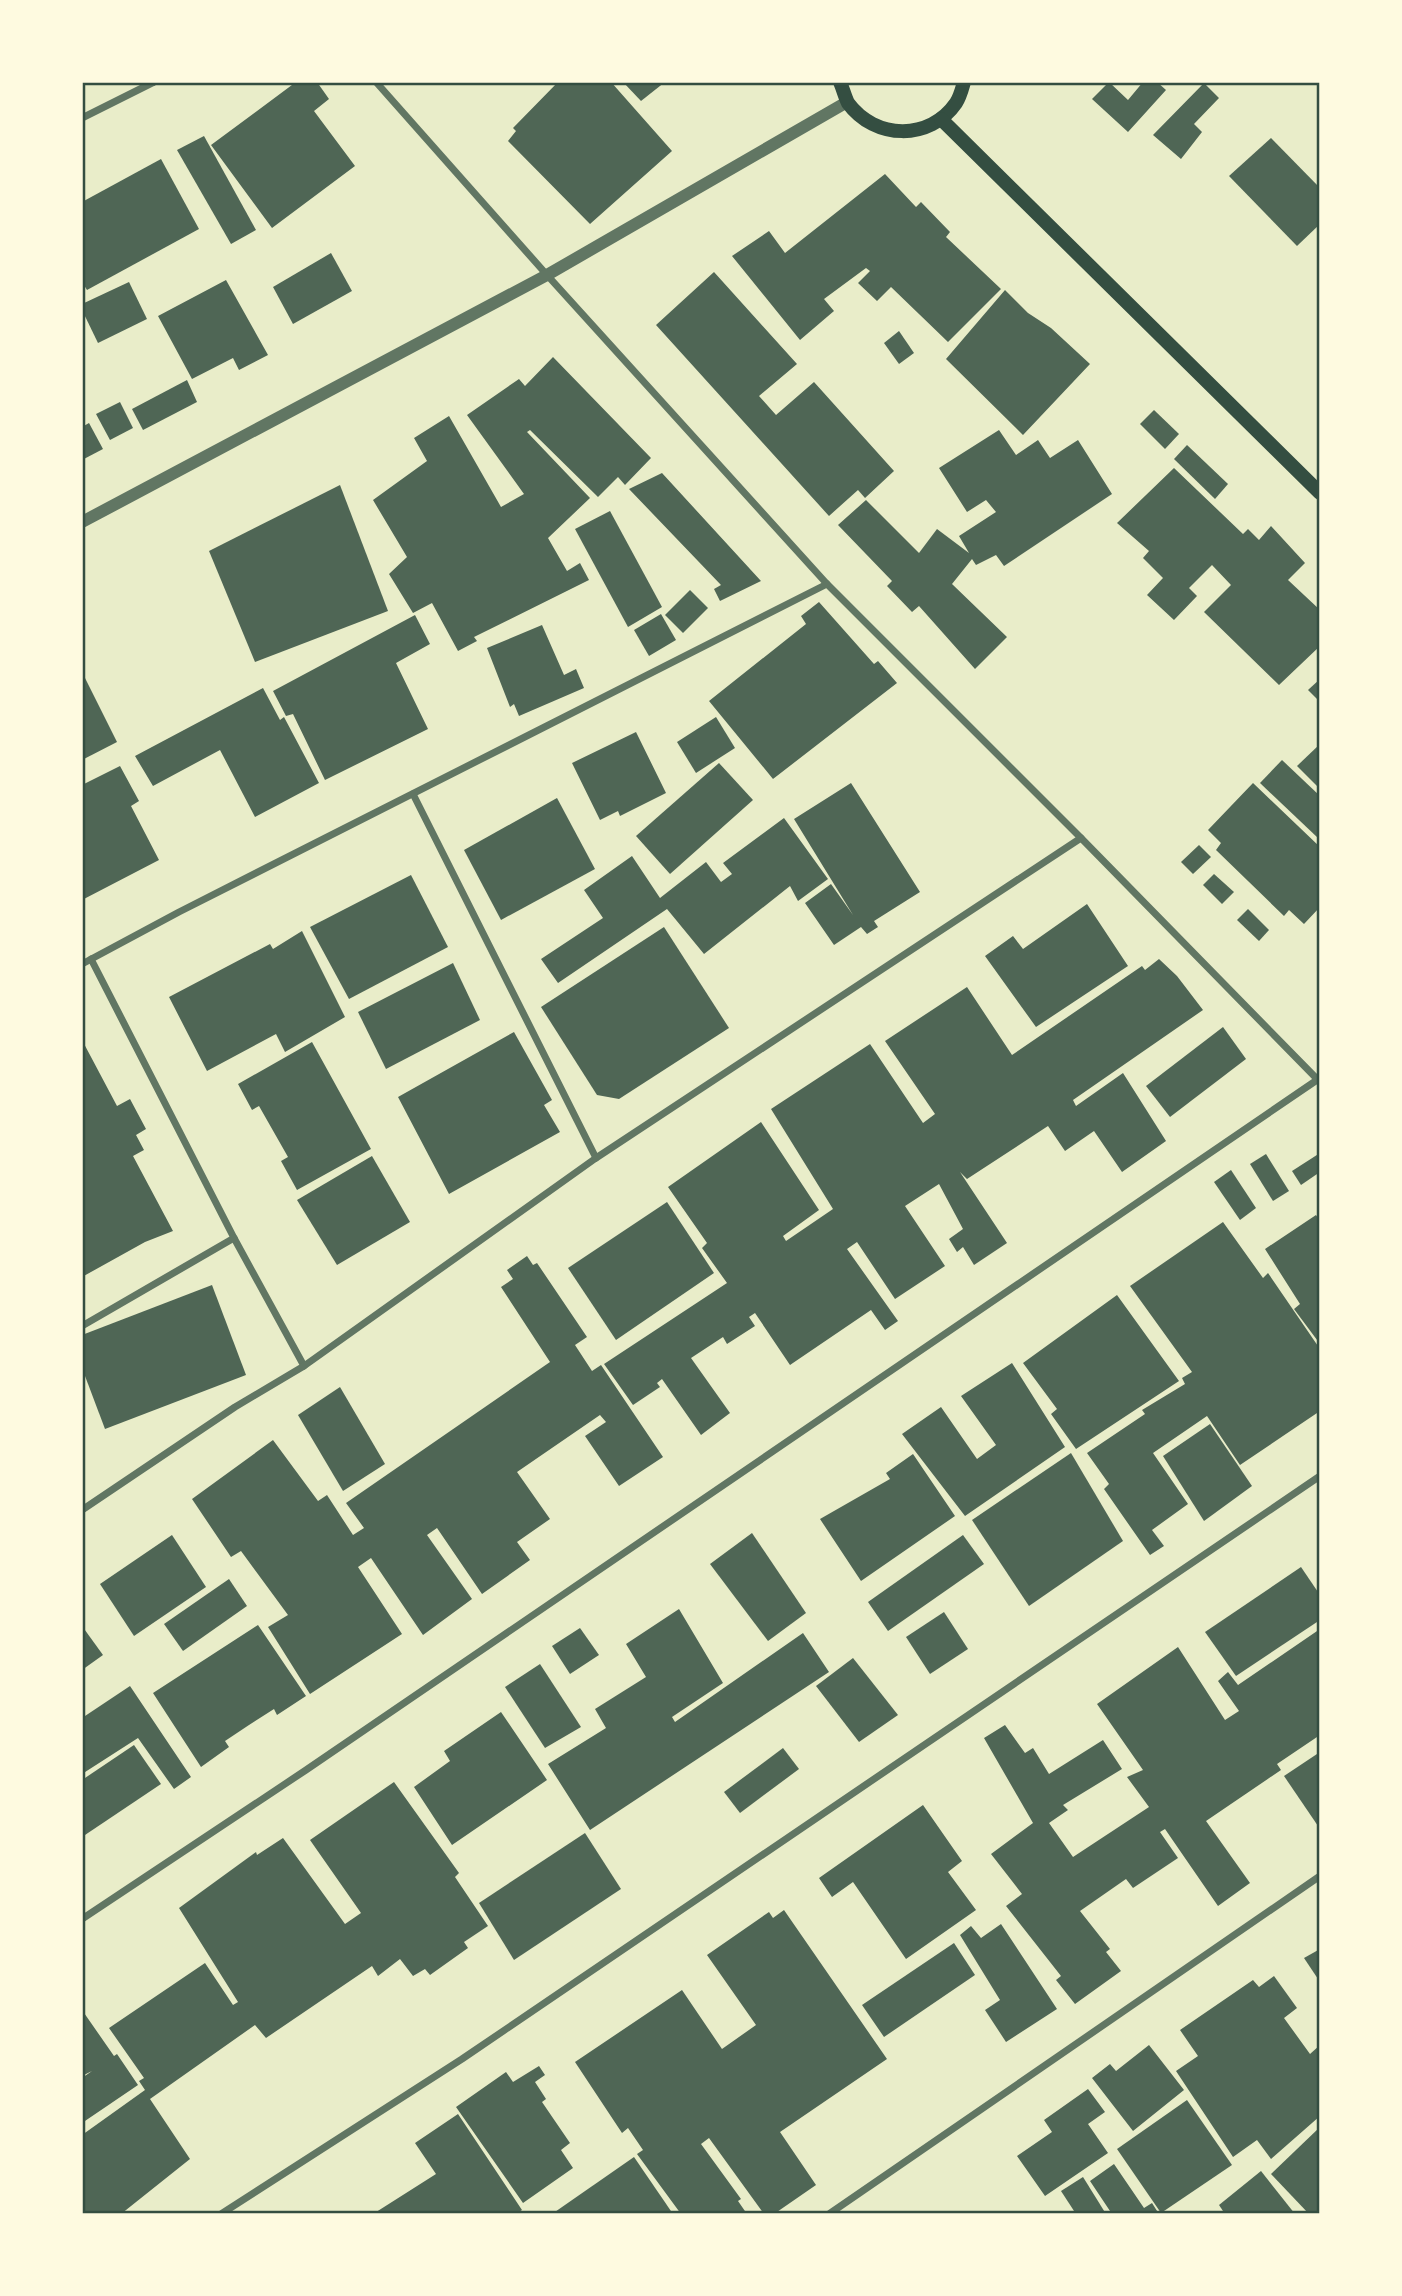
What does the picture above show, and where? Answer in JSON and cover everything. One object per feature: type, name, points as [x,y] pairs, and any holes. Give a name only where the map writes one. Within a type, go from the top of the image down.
[{"type":"main road","points":[[840,82],[847,102],[865,121],[890,132],[917,131],[941,119],[957,102],[964,82]]},
{"type":"main road","points":[[941,119],[1320,494]]},
{"type":"street","points":[[82,118],[154,82]]},
{"type":"street","points":[[82,1919],[306,1770],[1318,1081],[1082,838],[827,584],[376,82]]},
{"type":"street","points":[[82,522],[547,275],[847,102]]},
{"type":"street","points":[[82,964],[178,912],[827,584]]},
{"type":"street","points":[[413,794],[596,1158]]},
{"type":"street","points":[[82,1510],[235,1407],[304,1366],[596,1158],[1082,838]]},
{"type":"street","points":[[91,959],[234,1238],[304,1366]]},
{"type":"street","points":[[82,1326],[234,1238]]},
{"type":"street","points":[[221,2214],[462,2059],[1320,1476]]},
{"type":"street","points":[[829,2214],[1320,1877]]},
{"type":"building","points":[[296,82],[317,82],[329,99],[314,111],[355,166],[272,228],[211,145]]},
{"type":"building","points":[[558,82],[611,82],[672,151],[590,224],[508,141],[516,131],[513,128]]},
{"type":"building","points":[[623,82],[665,82],[641,101]]},
{"type":"building","points":[[1109,82],[1128,100],[1143,82],[1157,82],[1166,90],[1128,132],[1092,99]]},
{"type":"building","points":[[1204,83],[1219,98],[1194,124],[1202,132],[1181,159],[1153,135]]},
{"type":"building","points":[[204,136],[256,230],[231,244],[177,150]]},
{"type":"building","points":[[1271,138],[1320,188],[1320,224],[1297,246],[1229,176]]},
{"type":"building","points":[[161,159],[199,229],[87,290],[82,282],[82,202]]},
{"type":"building","points":[[885,174],[916,207],[921,202],[950,232],[946,237],[1001,289],[948,342],[891,287],[877,301],[858,283],[870,271],[866,268],[824,299],[834,311],[800,340],[732,256],[769,231],[785,253]]},
{"type":"building","points":[[331,253],[352,291],[293,324],[273,287]]},
{"type":"building","points":[[714,272],[797,364],[759,396],[776,415],[814,382],[894,471],[865,498],[858,490],[829,516],[656,325]]},
{"type":"building","points":[[226,280],[268,355],[239,370],[233,358],[192,379],[158,316]]},
{"type":"building","points":[[129,282],[147,319],[98,343],[82,310],[82,304]]},
{"type":"building","points":[[1005,290],[1028,313],[1051,328],[1090,364],[1023,435],[946,359]]},
{"type":"building","points":[[899,331],[914,353],[899,364],[884,343]]},
{"type":"building","points":[[553,357],[651,458],[625,485],[618,477],[598,497],[530,430],[527,432],[590,498],[548,538],[567,571],[580,563],[589,580],[474,637],[477,641],[458,651],[432,603],[413,613],[389,574],[407,557],[373,500],[427,461],[414,438],[449,416],[501,507],[524,494],[467,415],[519,379],[525,386]]},
{"type":"building","points":[[187,380],[197,402],[143,430],[132,409]]},
{"type":"building","points":[[120,402],[133,428],[110,440],[96,414]]},
{"type":"building","points":[[1154,410],[1179,434],[1165,449],[1140,424]]},
{"type":"building","points":[[89,423],[103,449],[82,460],[82,427]]},
{"type":"building","points":[[999,430],[1016,455],[1038,440],[1050,458],[1078,440],[1112,494],[1004,566],[996,555],[976,565],[972,559],[952,584],[1007,637],[975,669],[919,606],[912,612],[887,586],[892,581],[838,525],[866,500],[919,553],[937,529],[969,553],[959,536],[996,512],[986,500],[967,512],[939,468]]},
{"type":"building","points":[[1187,445],[1228,484],[1215,499],[1174,459]]},
{"type":"building","points":[[1174,468],[1243,534],[1248,529],[1259,540],[1271,526],[1305,563],[1288,580],[1320,610],[1320,646],[1279,685],[1204,612],[1231,585],[1212,565],[1189,588],[1197,596],[1174,620],[1147,595],[1163,578],[1143,558],[1149,551],[1117,523]]},
{"type":"building","points":[[662,473],[761,581],[720,601],[714,589],[721,585],[629,489]]},
{"type":"building","points":[[340,485],[388,611],[255,662],[209,551]]},
{"type":"building","points":[[610,511],[662,607],[628,627],[575,529]]},
{"type":"building","points":[[690,590],[708,608],[683,633],[665,615]]},
{"type":"building","points":[[819,602],[874,664],[878,661],[897,683],[773,779],[709,701],[806,624],[801,616]]},
{"type":"building","points":[[661,614],[676,640],[649,656],[634,630]]},
{"type":"building","points":[[415,615],[430,644],[396,663],[428,729],[325,780],[293,714],[286,716],[273,691]]},
{"type":"building","points":[[542,625],[564,675],[576,669],[584,688],[519,716],[514,704],[510,707],[487,648]]},
{"type":"building","points":[[84,676],[117,742],[82,760],[82,677]]},
{"type":"building","points":[[1320,679],[1320,702],[1308,690]]},
{"type":"building","points":[[263,688],[280,720],[284,717],[319,783],[255,817],[220,750],[153,786],[135,756]]},
{"type":"building","points":[[716,717],[735,748],[696,773],[677,742]]},
{"type":"building","points":[[636,732],[666,793],[620,816],[618,811],[600,820],[572,763]]},
{"type":"building","points":[[1320,744],[1320,789],[1297,766]]},
{"type":"building","points":[[1282,760],[1320,796],[1318,838],[1260,783]]},
{"type":"building","points":[[719,763],[753,800],[670,874],[636,836]]},
{"type":"building","points":[[120,766],[139,801],[131,806],[159,860],[82,900],[82,785]]},
{"type":"building","points":[[851,783],[920,892],[874,921],[878,927],[867,934],[861,927],[834,945],[805,903],[831,884],[853,915],[794,819]]},
{"type":"building","points":[[1253,783],[1320,847],[1320,907],[1304,924],[1289,910],[1284,916],[1216,850],[1221,843],[1208,830]]},
{"type":"building","points":[[557,798],[595,869],[501,920],[464,850]]},
{"type":"building","points":[[784,818],[828,879],[798,901],[790,886],[704,954],[667,909],[558,983],[541,959],[603,918],[584,890],[632,856],[660,898],[706,862],[721,882],[732,874],[723,863]]},
{"type":"building","points":[[1199,845],[1211,857],[1193,874],[1181,862]]},
{"type":"building","points":[[1214,874],[1234,892],[1222,904],[1203,885]]},
{"type":"building","points":[[411,875],[448,947],[349,999],[310,927]]},
{"type":"building","points":[[1087,904],[1128,966],[1036,1027],[985,956],[1013,936],[1023,949]]},
{"type":"building","points":[[1248,909],[1269,930],[1259,941],[1237,920]]},
{"type":"building","points":[[664,927],[729,1028],[619,1099],[597,1095],[541,1007]]},
{"type":"building","points":[[302,931],[345,1017],[285,1052],[276,1034],[207,1071],[169,997],[270,944],[273,949]]},
{"type":"building","points":[[1159,959],[1177,976],[1203,1010],[1073,1100],[1076,1106],[1123,1073],[1166,1141],[1122,1172],[1094,1131],[1065,1151],[1048,1126],[967,1179],[960,1172],[1007,1243],[974,1265],[963,1247],[957,1252],[949,1239],[963,1229],[939,1184],[905,1206],[945,1266],[895,1299],[857,1242],[847,1249],[898,1321],[885,1330],[871,1310],[790,1365],[755,1313],[749,1317],[755,1326],[727,1344],[723,1337],[691,1358],[730,1413],[701,1435],[662,1379],[657,1383],[660,1387],[633,1405],[604,1364],[727,1283],[702,1248],[707,1243],[668,1187],[761,1122],[819,1210],[783,1236],[786,1241],[833,1209],[771,1109],[870,1044],[923,1123],[935,1114],[885,1041],[967,987],[1012,1055],[1142,966],[1145,970]]},
{"type":"building","points":[[453,963],[480,1020],[386,1069],[358,1012]]},
{"type":"building","points":[[1223,1027],[1246,1059],[1170,1117],[1146,1086]]},
{"type":"building","points":[[514,1032],[552,1100],[544,1105],[560,1132],[449,1194],[398,1097]]},
{"type":"building","points":[[82,1040],[117,1106],[130,1099],[146,1129],[136,1135],[144,1150],[133,1156],[173,1231],[145,1242],[82,1277]]},
{"type":"building","points":[[312,1042],[371,1149],[297,1190],[281,1161],[288,1157],[259,1106],[252,1110],[238,1084]]},
{"type":"building","points":[[1320,1153],[1320,1172],[1301,1185],[1292,1171]]},
{"type":"building","points":[[1266,1154],[1289,1191],[1273,1201],[1250,1164]]},
{"type":"building","points":[[372,1156],[410,1222],[337,1265],[297,1200]]},
{"type":"building","points":[[1231,1170],[1256,1208],[1240,1220],[1214,1182]]},
{"type":"building","points":[[667,1202],[714,1273],[616,1340],[568,1268]]},
{"type":"building","points":[[1316,1215],[1320,1221],[1320,1344],[1294,1309],[1300,1304],[1265,1249]]},
{"type":"building","points":[[1223,1222],[1263,1278],[1268,1273],[1320,1349],[1320,1411],[1240,1465],[1207,1416],[1153,1453],[1188,1504],[1152,1530],[1164,1546],[1150,1555],[1104,1489],[1109,1484],[1087,1453],[1145,1414],[1142,1410],[1185,1384],[1182,1378],[1192,1372],[1130,1286]]},
{"type":"building","points":[[527,1256],[533,1265],[537,1263],[587,1337],[575,1345],[592,1371],[601,1365],[663,1457],[619,1486],[585,1436],[606,1422],[600,1415],[517,1472],[550,1519],[517,1542],[530,1560],[482,1594],[437,1528],[427,1535],[472,1599],[423,1635],[371,1558],[358,1567],[402,1634],[310,1694],[268,1627],[288,1615],[241,1551],[231,1557],[192,1499],[273,1440],[318,1501],[327,1495],[353,1535],[364,1528],[346,1503],[550,1362],[501,1287],[513,1279],[507,1270]]},
{"type":"building","points":[[212,1285],[246,1375],[105,1429],[82,1368],[82,1335]]},
{"type":"building","points":[[1117,1295],[1179,1381],[1076,1449],[1051,1414],[1057,1409],[1023,1363]]},
{"type":"building","points":[[1012,1363],[1065,1447],[965,1516],[902,1434],[941,1407],[977,1459],[996,1445],[961,1396]]},
{"type":"building","points":[[340,1387],[385,1464],[343,1491],[298,1415]]},
{"type":"building","points":[[1210,1424],[1252,1486],[1204,1521],[1163,1456]]},
{"type":"building","points":[[1071,1453],[1123,1541],[1029,1606],[972,1520]]},
{"type":"building","points":[[913,1454],[955,1516],[861,1581],[820,1519],[890,1479],[886,1473]]},
{"type":"building","points":[[752,1533],[806,1613],[768,1641],[710,1564]]},
{"type":"building","points":[[172,1535],[206,1587],[134,1636],[100,1584]]},
{"type":"building","points":[[963,1535],[984,1564],[888,1631],[868,1602]]},
{"type":"building","points":[[1301,1567],[1320,1595],[1320,1620],[1236,1676],[1205,1632]]},
{"type":"building","points":[[229,1579],[247,1606],[183,1651],[164,1624]]},
{"type":"building","points":[[679,1609],[723,1683],[672,1717],[675,1722],[803,1633],[829,1672],[590,1830],[548,1764],[606,1728],[595,1709],[646,1677],[626,1644]]},
{"type":"building","points":[[944,1612],[968,1649],[930,1674],[906,1637]]},
{"type":"building","points":[[258,1625],[306,1696],[277,1715],[274,1709],[225,1741],[229,1747],[201,1767],[153,1693]]},
{"type":"building","points":[[82,1626],[103,1655],[82,1670]]},
{"type":"building","points":[[580,1628],[599,1655],[570,1674],[552,1646]]},
{"type":"building","points":[[1320,1629],[1320,1735],[1277,1764],[1281,1770],[1206,1821],[1250,1883],[1218,1906],[1165,1829],[1160,1832],[1178,1858],[1133,1888],[1126,1879],[1080,1911],[1110,1949],[1106,1952],[1121,1971],[1075,2004],[1056,1980],[1061,1976],[1006,1906],[1022,1894],[991,1854],[1033,1823],[984,1738],[1005,1725],[1025,1753],[1033,1748],[1049,1774],[1103,1740],[1122,1769],[1063,1805],[1068,1810],[1049,1823],[1073,1857],[1149,1807],[1127,1777],[1143,1770],[1097,1704],[1178,1647],[1225,1720],[1239,1711],[1218,1681],[1228,1672],[1238,1685]]},
{"type":"building","points":[[853,1658],[898,1715],[859,1742],[816,1686]]},
{"type":"building","points":[[540,1664],[581,1727],[545,1748],[505,1687]]},
{"type":"building","points":[[130,1686],[191,1777],[174,1789],[138,1738],[82,1774],[82,1718]]},
{"type":"building","points":[[501,1712],[547,1780],[452,1845],[414,1787],[450,1761],[444,1751]]},
{"type":"building","points":[[134,1745],[161,1784],[82,1837],[82,1780]]},
{"type":"building","points":[[783,1748],[799,1769],[740,1813],[724,1792]]},
{"type":"building","points":[[1320,1752],[1320,1825],[1318,1826],[1284,1776]]},
{"type":"building","points":[[394,1782],[459,1873],[455,1877],[488,1926],[464,1942],[468,1948],[430,1975],[425,1969],[413,1976],[400,1959],[378,1976],[372,1966],[266,2038],[255,2025],[150,2099],[190,2159],[121,2214],[82,2214],[82,2135],[145,2090],[139,2081],[144,2078],[109,2028],[205,1963],[233,2005],[238,2002],[179,1908],[256,1852],[257,1855],[283,1838],[345,1924],[361,1913],[310,1840]]},
{"type":"building","points":[[923,1805],[962,1861],[948,1872],[976,1910],[906,1959],[853,1882],[832,1897],[819,1878]]},
{"type":"building","points":[[585,1833],[621,1889],[514,1960],[479,1903]]},
{"type":"building","points":[[784,1910],[887,2059],[780,2132],[816,2185],[774,2214],[764,2214],[709,2138],[701,2144],[741,2199],[738,2201],[747,2214],[681,2214],[637,2154],[643,2150],[628,2128],[622,2133],[575,2062],[682,1990],[722,2049],[756,2025],[707,1955],[769,1912],[773,1918]]},
{"type":"building","points":[[1001,1924],[1057,2009],[1006,2042],[985,2010],[1000,2000],[960,1935],[971,1926],[981,1938]]},
{"type":"building","points":[[954,1943],[975,1975],[884,2037],[862,2005]]},
{"type":"building","points":[[1320,1949],[1320,1982],[1304,1958]]},
{"type":"building","points":[[1274,1976],[1297,2008],[1284,2018],[1310,2054],[1320,2045],[1320,2116],[1271,2159],[1257,2140],[1233,2157],[1176,2071],[1198,2056],[1180,2030],[1253,1980],[1259,1987]]},
{"type":"building","points":[[82,2010],[138,2085],[82,2123],[82,2078],[92,2071],[82,2076]]},
{"type":"building","points":[[1149,2045],[1184,2090],[1133,2131],[1092,2078],[1110,2064],[1116,2071]]},
{"type":"building","points":[[539,2066],[545,2075],[535,2082],[546,2099],[542,2102],[570,2143],[561,2150],[573,2168],[523,2203],[456,2107],[506,2072],[513,2082]]},
{"type":"building","points":[[1088,2089],[1105,2112],[1088,2124],[1108,2153],[1045,2196],[1017,2156],[1052,2132],[1044,2120]]},
{"type":"building","points":[[1187,2100],[1232,2165],[1161,2213],[1117,2149]]},
{"type":"building","points":[[458,2114],[522,2210],[516,2214],[373,2214],[436,2174],[415,2143]]},
{"type":"building","points":[[1320,2127],[1320,2212],[1309,2214],[1271,2174]]},
{"type":"building","points":[[634,2157],[673,2214],[552,2214]]},
{"type":"building","points":[[1114,2164],[1144,2208],[1152,2203],[1159,2214],[1112,2214],[1090,2181]]},
{"type":"building","points":[[1261,2171],[1295,2214],[1225,2214],[1219,2205]]},
{"type":"building","points":[[1083,2177],[1106,2214],[1076,2214],[1061,2191]]}]
